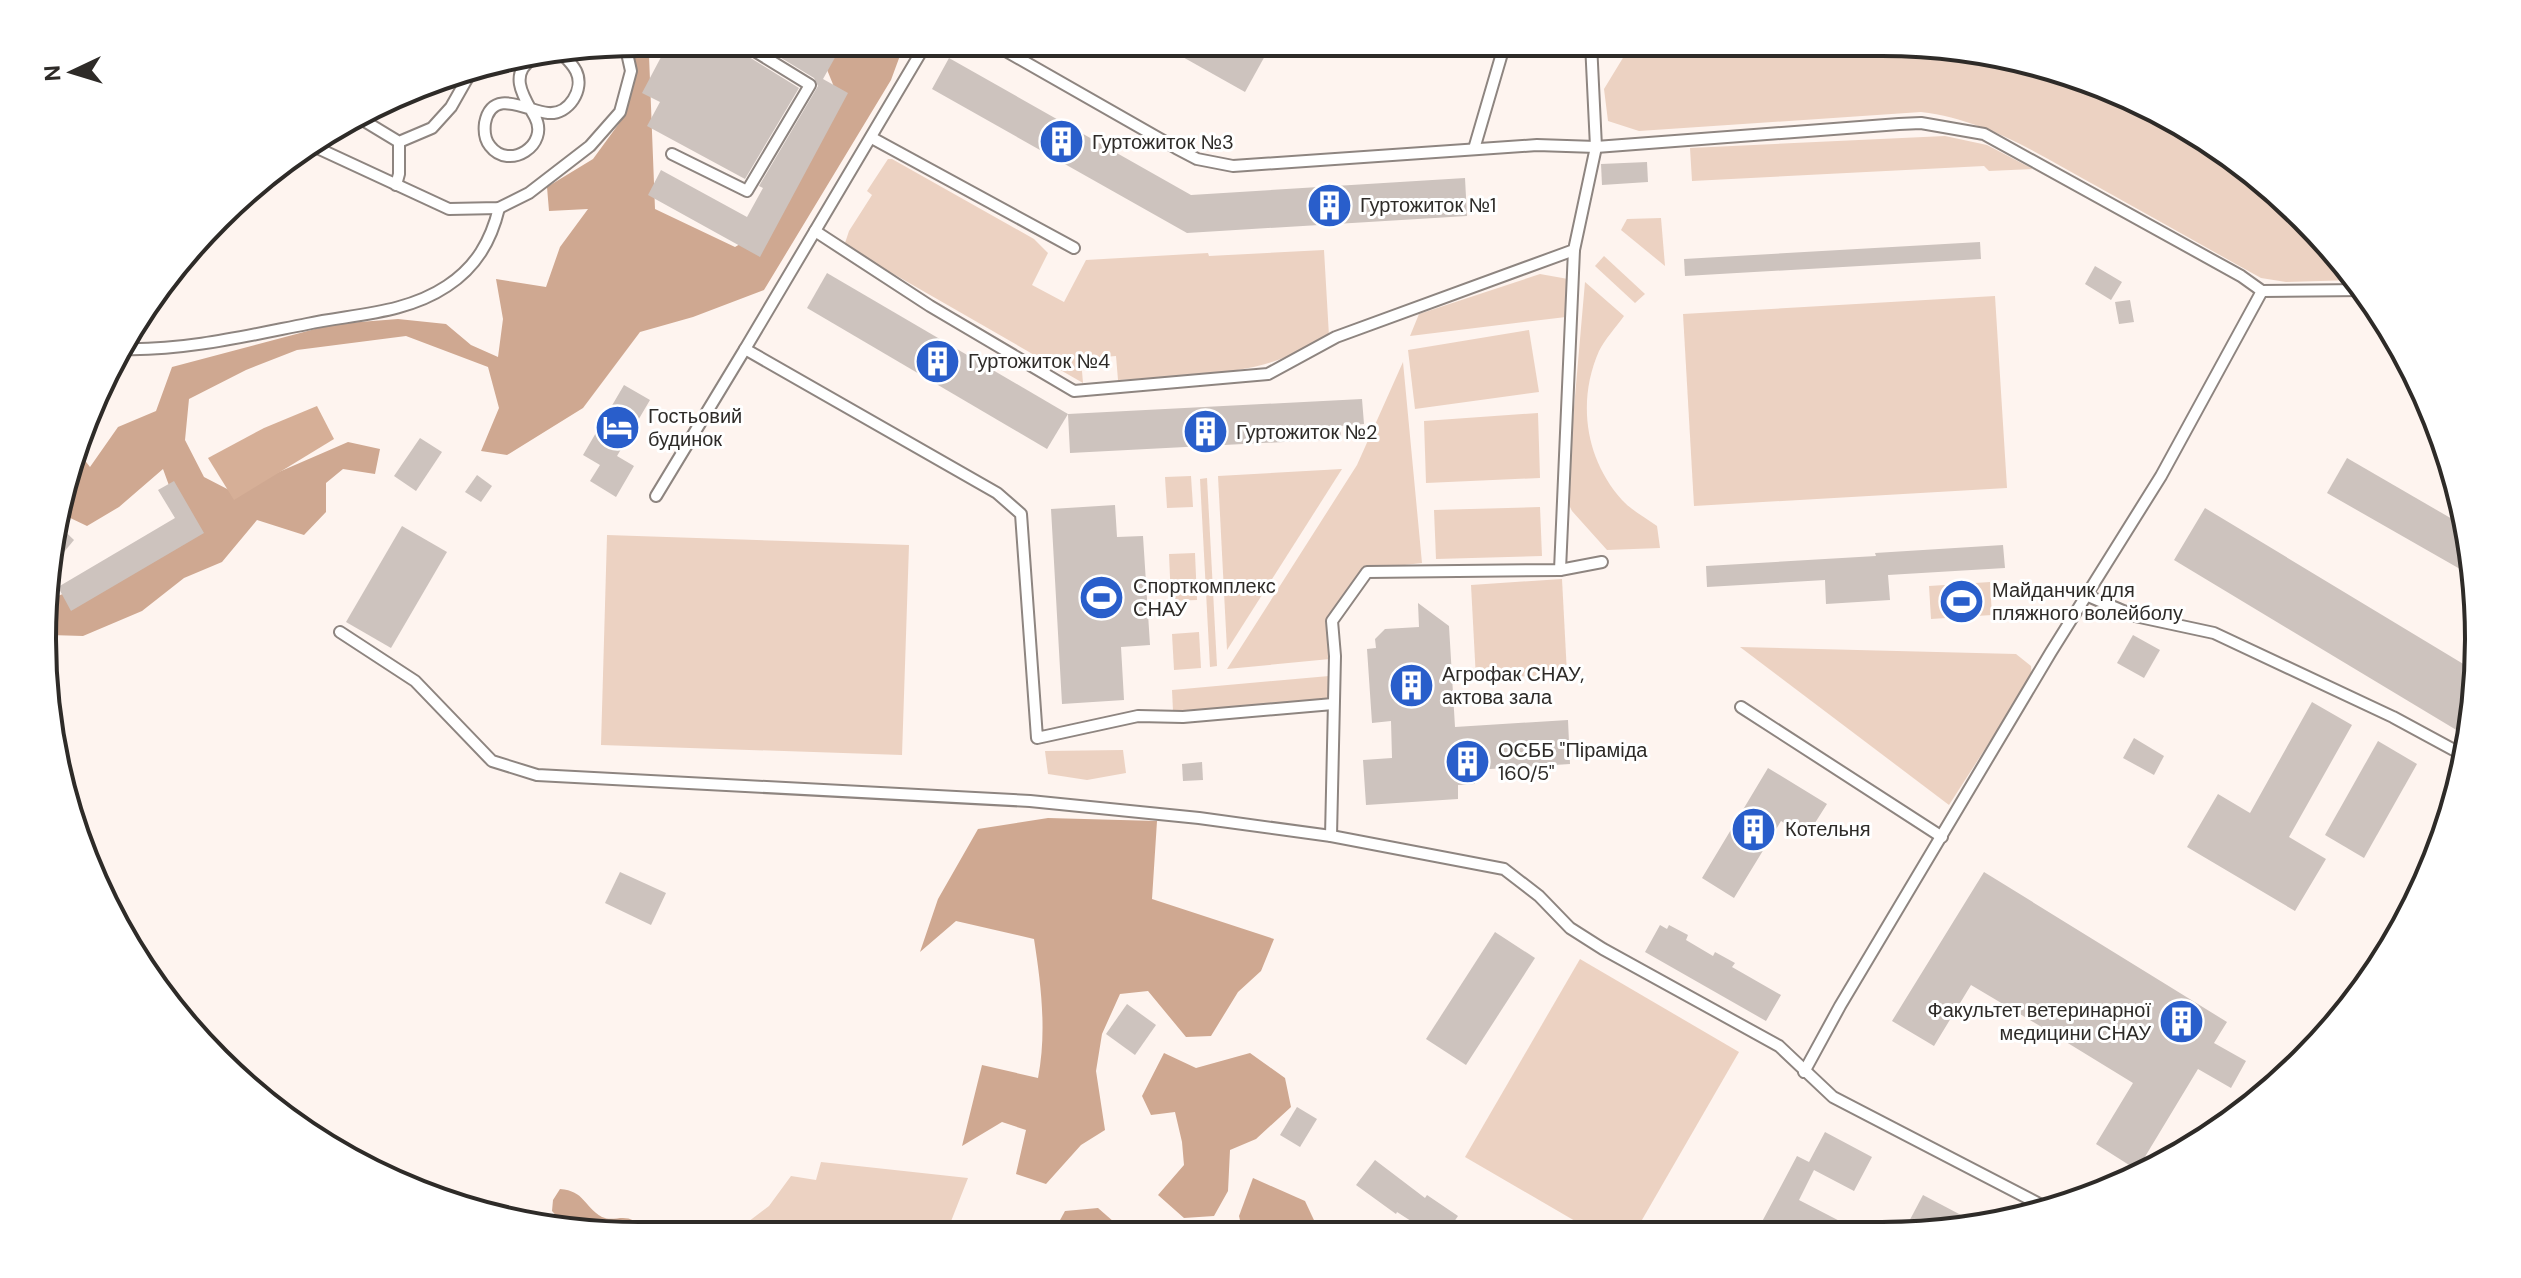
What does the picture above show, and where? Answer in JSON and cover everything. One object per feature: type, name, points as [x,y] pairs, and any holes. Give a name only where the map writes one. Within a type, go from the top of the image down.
[{"type":"lane","points":[[321,150],[449,209],[499,208],[529,193],[590,146],[620,112],[631,71],[628,56]]},
{"type":"lane","points":[[672,154],[747,191],[810,85],[763,56]]},
{"type":"lane","points":[[656,496],[919,56]]},
{"type":"lane","points":[[1015,56],[1197,159],[1233,166],[1537,145],[1596,147],[1921,123],[1984,134],[2241,276],[2262,291],[2349,290]]},
{"type":"lane","points":[[1474,149],[1501,56]]},
{"type":"lane","points":[[1560,570],[1574,250],[1596,147],[1592,56]]},
{"type":"lane","points":[[525,67],[519,79],[520,92],[528,107],[537,120],[538,138],[528,151],[510,157],[500,155],[491,148],[485,137],[486,119],[496,107],[513,102],[528,107],[549,114],[568,107],[578,91],[577,72],[567,61]]},
{"type":"lane","points":[[399,142],[432,128],[451,107],[465,83]]},
{"type":"lane","points":[[368,123],[399,142]]},
{"type":"lane","points":[[872,138],[1074,248]]},
{"type":"lane","points":[[396,185],[399,142]]},
{"type":"lane","points":[[133,350],[232,340],[309,323],[379,314],[447,287],[481,256],[494,229],[499,208]]},
{"type":"lane","points":[[815,231],[930,306],[1074,391],[1268,374],[1336,337],[1574,250]]},
{"type":"lane","points":[[1804,1072],[1840,1006],[2051,652],[2161,476],[2262,291]]},
{"type":"lane","points":[[745,349],[997,493],[1021,514],[1037,738],[1138,716],[1183,717],[1333,704]]},
{"type":"lane","points":[[1331,836],[1335,656],[1332,621],[1367,572],[1560,570],[1602,562]]},
{"type":"lane","points":[[2088,596],[2135,616],[2214,633],[2393,717],[2454,750]]},
{"type":"lane","points":[[340,632],[415,681],[492,761],[537,775],[1030,801],[1199,818],[1331,836],[1504,869],[1539,896],[1570,928],[1779,1046],[1833,1097],[2035,1202]]},
{"type":"lane","points":[[1741,707],[1942,837]]},
{"type":"shaded area","points":[[631,56],[649,56],[655,209],[735,247],[777,222],[841,104],[821,56],[900,56],[891,80],[764,290],[693,317],[640,332],[583,408],[507,455],[481,451],[499,408],[488,367],[406,336],[297,350],[246,370],[189,399],[185,440],[204,477],[233,492],[348,442],[380,449],[375,474],[343,469],[326,483],[326,512],[304,535],[257,520],[222,562],[184,578],[142,611],[83,636],[56,635],[58,596],[102,577],[183,524],[163,469],[119,507],[87,526],[69,517],[85,460],[90,467],[118,427],[156,411],[172,367],[334,324],[398,319],[446,324],[471,345],[498,357],[503,319],[496,279],[546,287],[560,247],[588,209],[549,211],[547,187],[593,159],[623,118]]},
{"type":"shaded area","points":[[1624,56],[1920,57],[1996,67],[2033,76],[2105,100],[2174,134],[2206,154],[2237,176],[2294,227],[2342,280],[2286,282],[2261,278],[2036,152],[1992,131],[1946,116],[1921,112],[1639,131],[1608,121],[1604,89]]},
{"type":"shaded area","points":[[1945,136],[1987,145],[2033,169],[1989,171],[1984,166],[1692,181],[1690,148]]},
{"type":"shaded area","points":[[888,159],[1034,239],[1048,253],[1032,285],[1064,302],[1086,260],[1324,250],[1329,336],[1293,354],[1255,367],[1196,375],[1118,380],[1116,356],[1081,359],[1083,383],[850,249],[845,243],[849,231],[872,195],[867,191]]},
{"type":"shaded area","points":[[1661,218],[1665,266],[1621,230],[1627,219]]},
{"type":"shaded area","points":[[1604,256],[1645,294],[1635,303],[1595,266]]},
{"type":"shaded area","points":[[1540,274],[1568,279],[1566,317],[1410,336],[1419,314]]},
{"type":"shaded area","points":[[1585,282],[1624,316],[1601,347],[1592,370],[1587,409],[1593,448],[1609,484],[1622,500],[1657,526],[1660,548],[1607,550],[1572,511],[1566,499]]},
{"type":"shaded area","points":[[1995,296],[2007,488],[1694,506],[1683,314]]},
{"type":"shaded area","points":[[1529,330],[1539,392],[1415,409],[1408,350]]},
{"type":"shaded area","points":[[1403,362],[1422,563],[1369,569],[1331,626],[1330,659],[1227,669],[1357,465]]},
{"type":"shaded area","points":[[317,406],[334,439],[234,500],[208,458],[264,428]]},
{"type":"shaded area","points":[[1538,413],[1540,478],[1426,483],[1424,421]]},
{"type":"shaded area","points":[[1342,469],[1227,650],[1218,476]]},
{"type":"shaded area","points":[[1191,476],[1193,507],[1167,508],[1165,477]]},
{"type":"shaded area","points":[[1207,478],[1217,666],[1210,667],[1200,479]]},
{"type":"shaded area","points":[[1540,507],[1542,556],[1436,559],[1434,510]]},
{"type":"shaded area","points":[[607,535],[909,545],[902,755],[601,745]]},
{"type":"shaded area","points":[[1195,553],[1197,600],[1171,601],[1169,554]]},
{"type":"shaded area","points":[[1562,579],[1567,674],[1476,679],[1471,585]]},
{"type":"shaded area","name":"Майданчик для пляжного волейболу","points":[[1990,582],[1992,615],[1931,619],[1929,586]]},
{"type":"shaded area","points":[[1199,632],[1201,668],[1174,670],[1172,634]]},
{"type":"shaded area","points":[[1740,647],[2016,654],[2031,666],[2032,676],[1949,805]]},
{"type":"shaded area","points":[[1329,676],[1328,696],[1322,705],[1184,722],[1173,711],[1172,690]]},
{"type":"shaded area","points":[[1123,750],[1126,773],[1087,780],[1048,774],[1045,751]]},
{"type":"shaded area","points":[[1048,818],[1157,821],[1152,899],[1274,939],[1261,971],[1238,992],[1211,1036],[1186,1037],[1148,991],[1120,994],[1102,1034],[1096,1071],[1105,1130],[1081,1145],[1046,1184],[1016,1174],[1026,1130],[1002,1122],[962,1146],[982,1065],[1038,1078],[1043,1026],[1034,939],[956,921],[920,952],[938,899],[978,829]]},
{"type":"shaded area","points":[[1580,959],[1739,1052],[1641,1222],[1577,1222],[1465,1157]]},
{"type":"shaded area","points":[[1164,1053],[1196,1068],[1250,1053],[1285,1078],[1291,1107],[1256,1139],[1230,1150],[1228,1191],[1214,1216],[1184,1218],[1158,1195],[1184,1165],[1175,1112],[1151,1115],[1142,1096]]},
{"type":"shaded area","points":[[821,1162],[968,1178],[951,1222],[748,1222],[769,1206],[791,1176],[816,1180]]},
{"type":"shaded area","points":[[1253,1178],[1305,1201],[1315,1222],[1240,1222],[1239,1216]]},
{"type":"shaded area","points":[[560,1189],[568,1190],[602,1217],[626,1218],[635,1222],[556,1216],[552,1211],[553,1200]]},
{"type":"shaded area","points":[[1098,1208],[1114,1222],[1059,1222],[1065,1211]]},
{"type":"building","points":[[662,56],[747,56],[799,88],[745,179],[647,126],[660,102],[642,93]]},
{"type":"building","points":[[778,56],[836,56],[823,79],[848,93],[760,257],[648,195],[661,170],[747,217],[763,188],[759,186],[818,86],[814,78]]},
{"type":"building","points":[[1181,56],[1265,56],[1245,92]]},
{"type":"building","points":[[949,58],[1191,195],[1465,178],[1467,216],[1187,233],[932,89]]},
{"type":"building","points":[[1647,162],[1648,182],[1602,185],[1601,164]]},
{"type":"building","points":[[1980,242],[1981,259],[1685,276],[1684,259]]},
{"type":"building","points":[[2095,266],[2122,282],[2111,300],[2085,284]]},
{"type":"building","name":"Гуртожиток №4","points":[[827,273],[1068,414],[1047,449],[807,308]]},
{"type":"building","points":[[2130,300],[2134,322],[2119,324],[2115,302]]},
{"type":"building","name":"Гостьовий будинок","points":[[624,385],[650,400],[617,456],[634,466],[616,497],[590,481],[600,465],[583,455]]},
{"type":"building","name":"Гуртожиток №2","points":[[1362,399],[1364,424],[1340,426],[1341,439],[1070,453],[1068,414]]},
{"type":"building","points":[[420,438],[442,452],[416,491],[394,476]]},
{"type":"building","points":[[2347,458],[2453,519],[2461,569],[2327,493]]},
{"type":"building","points":[[477,475],[492,486],[481,502],[465,492]]},
{"type":"building","points":[[174,481],[204,533],[71,611],[59,587],[175,518],[158,490]]},
{"type":"building","name":"Спорткомплекс СНАУ","points":[[1115,505],[1117,537],[1143,536],[1150,645],[1121,647],[1124,700],[1062,704],[1051,509]]},
{"type":"building","points":[[2205,508],[2464,665],[2458,731],[2174,560]]},
{"type":"building","points":[[402,526],[447,552],[391,648],[346,622]]},
{"type":"building","points":[[66,532],[74,540],[63,551]]},
{"type":"building","points":[[2003,545],[2005,568],[1888,575],[1890,600],[1826,604],[1825,580],[1707,587],[1706,566]]},
{"type":"building","points":[[1418,603],[1449,626],[1455,727],[1568,720],[1570,764],[1474,770],[1475,784],[1458,785],[1458,799],[1366,805],[1363,760],[1392,758],[1391,721],[1372,723],[1367,649],[1376,648],[1375,639],[1385,629],[1419,627]]},
{"type":"building","points":[[2133,635],[2160,650],[2144,678],[2117,663]]},
{"type":"building","points":[[2312,702],[2352,725],[2289,837],[2326,859],[2295,911],[2187,847],[2218,794],[2250,813]]},
{"type":"building","points":[[2134,738],[2164,756],[2154,775],[2123,758]]},
{"type":"building","points":[[2378,741],[2417,764],[2364,858],[2325,835]]},
{"type":"building","points":[[1202,762],[1203,780],[1183,781],[1182,764]]},
{"type":"building","name":"Котельня","points":[[1768,768],[1827,804],[1806,837],[1781,821],[1734,898],[1702,878]]},
{"type":"building","points":[[620,872],[666,893],[651,925],[605,903]]},
{"type":"building","name":"Факультет ветеринарної медицини СНАУ","points":[[1984,872],[2227,1022],[2214,1043],[2246,1061],[2231,1088],[2198,1069],[2143,1161],[2131,1166],[2096,1144],[2133,1083],[2040,1026],[1971,985],[1934,1046],[1892,1021]]},
{"type":"building","points":[[1660,925],[1667,929],[1669,925],[1688,935],[1686,940],[1713,956],[1715,952],[1735,963],[1732,967],[1781,995],[1766,1021],[1645,952]]},
{"type":"building","points":[[1495,932],[1535,958],[1466,1065],[1426,1039]]},
{"type":"building","points":[[1127,1004],[1156,1025],[1135,1055],[1106,1034]]},
{"type":"building","points":[[1297,1107],[1317,1119],[1300,1147],[1280,1135]]},
{"type":"building","points":[[1825,1132],[1872,1157],[1854,1191],[1814,1170],[1799,1200],[1842,1222],[1762,1222],[1797,1156],[1809,1162]]},
{"type":"building","points":[[1375,1160],[1425,1198],[1427,1195],[1458,1216],[1454,1222],[1412,1222],[1356,1185]]},
{"type":"building","points":[[1923,1195],[1961,1215],[1958,1217],[1909,1221]]},
{"type":"place","name":"Гуртожиток №3","points":[[1061,142]]},
{"type":"place","name":"Гуртожиток №1","points":[[1329,205]]},
{"type":"place","name":"Гуртожиток №4","points":[[937,361]]},
{"type":"place","name":"Гостьовий будинок","points":[[617,427]]},
{"type":"place","name":"Гуртожиток №2","points":[[1205,432]]},
{"type":"place","name":"Спорткомплекс СНАУ","points":[[1102,598]]},
{"type":"place","name":"Майданчик для пляжного волейболу","points":[[1961,601]]},
{"type":"place","name":"Агрофак СНАУ, актова зала","points":[[1411,685]]},
{"type":"place","name":"ОСББ \"Піраміда 160/5\"","points":[[1467,762]]},
{"type":"place","name":"Котельня","points":[[1754,829]]},
{"type":"place","name":"Факультет ветеринарної медицини СНАУ","points":[[2182,1021]]}]
